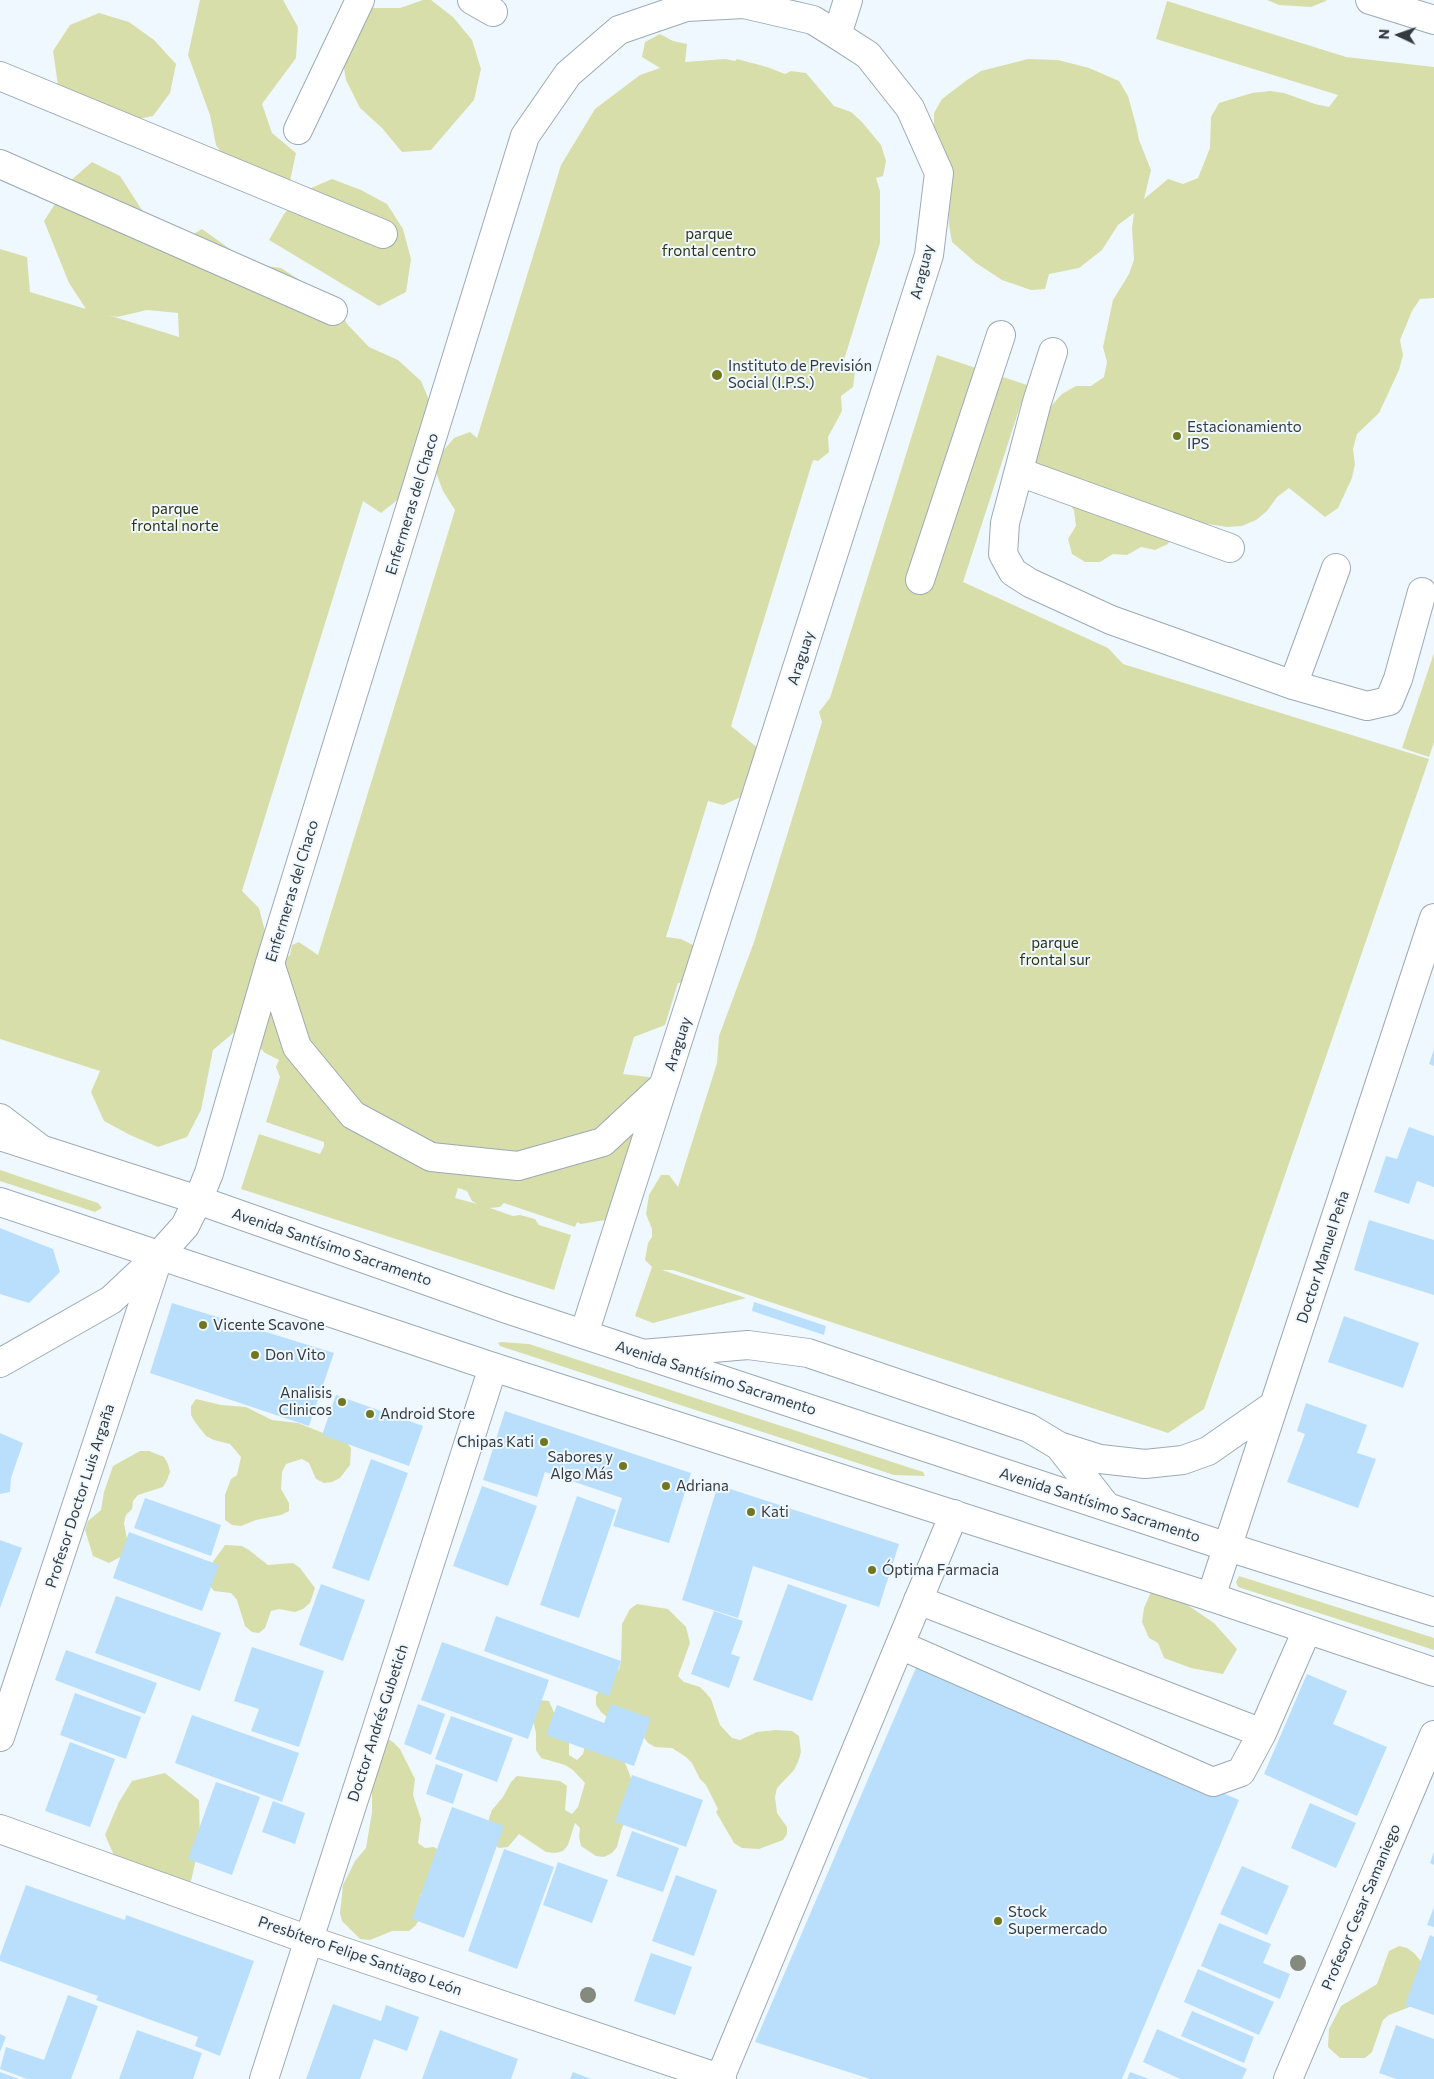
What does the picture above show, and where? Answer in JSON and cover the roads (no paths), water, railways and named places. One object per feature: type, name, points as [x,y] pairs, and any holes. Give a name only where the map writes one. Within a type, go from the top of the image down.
[{"type":"street","points":[[298,130],[360,0]]},
{"type":"street","points":[[837,35],[848,0]]},
{"type":"street","points":[[1370,0],[1434,20]]},
{"type":"street","name":"Enfermeras del Chaco","points":[[0,1364],[111,1300],[160,1254],[185,1226],[198,1200],[209,1173],[270,963],[525,136],[568,74],[619,30],[686,7],[744,2],[813,20]]},
{"type":"street","name":"Araguay","points":[[584,1334],[929,255],[939,173],[910,108],[868,55],[813,20]]},
{"type":"street","points":[[0,76],[382,234]]},
{"type":"street","points":[[0,164],[333,310]]},
{"type":"street","points":[[920,580],[1001,335]]},
{"type":"street","points":[[1053,352],[1037,402],[1005,523],[1003,554],[1013,572],[1030,583],[1111,620],[1293,684],[1367,706],[1389,701],[1398,680],[1422,592]]},
{"type":"street","points":[[1018,472],[1230,548]]},
{"type":"street","points":[[1293,684],[1336,568]]},
{"type":"street","name":"Doctor Manuel Peña","points":[[1211,1597],[1432,931]]},
{"type":"street","points":[[270,963],[296,1047],[315,1070],[353,1115],[431,1157],[518,1166],[603,1142],[665,1084]]},
{"type":"street","points":[[0,1118],[42,1150]]},
{"type":"street","name":"Avenida Santísimo Sacramento","points":[[0,1136],[198,1200],[642,1354],[1228,1547],[1434,1612]]},
{"type":"street","points":[[0,1202],[493,1367],[1211,1597],[1434,1672]]},
{"type":"street","name":"Profesor Doctor Luis Argaña","points":[[0,1737],[160,1254]]},
{"type":"street","points":[[642,1354],[748,1345],[808,1353],[1029,1428],[1059,1446],[1100,1459],[1144,1464],[1183,1460],[1208,1451],[1274,1405]]},
{"type":"street","name":"Doctor Andrés Gubetich","points":[[264,2079],[493,1367]]},
{"type":"street","points":[[1059,1446],[1106,1506]]},
{"type":"street","points":[[721,2079],[954,1514]]},
{"type":"street","points":[[918,1600],[1262,1733]]},
{"type":"street","points":[[900,1645],[1213,1782],[1241,1772],[1262,1733],[1306,1630]]},
{"type":"street","name":"Profesor Cesar Samaniego","points":[[1288,2079],[1434,1735]]},
{"type":"street","name":"Presbítero Felipe Santiago León","points":[[0,1829],[309,1940],[721,2079]]},
{"type":"place","name":"Instituto de Previsión Social (I.P.S.)","points":[[717,375]]},
{"type":"place","name":"Estacionamiento IPS","points":[[1177,436]]},
{"type":"place","name":"Vicente Scavone","points":[[203,1325]]},
{"type":"place","name":"Don Vito","points":[[255,1355]]},
{"type":"place","name":"Analisis Clinicos","points":[[342,1402]]},
{"type":"place","name":"Android Store","points":[[370,1414]]},
{"type":"place","name":"Chipas Kati","points":[[544,1442]]},
{"type":"place","name":"Sabores y Algo Más","points":[[623,1466]]},
{"type":"place","name":"Adriana","points":[[666,1486]]},
{"type":"place","name":"Kati","points":[[751,1512]]},
{"type":"place","name":"Óptima Farmacia","points":[[872,1570]]},
{"type":"place","name":"Stock Supermercado","points":[[998,1921]]},
{"type":"park label","name":"parque frontal centro","points":[[709,242]]},
{"type":"park label","name":"parque frontal norte","points":[[175,518]]},
{"type":"park label","name":"parque frontal sur","points":[[1055,952]]}]
